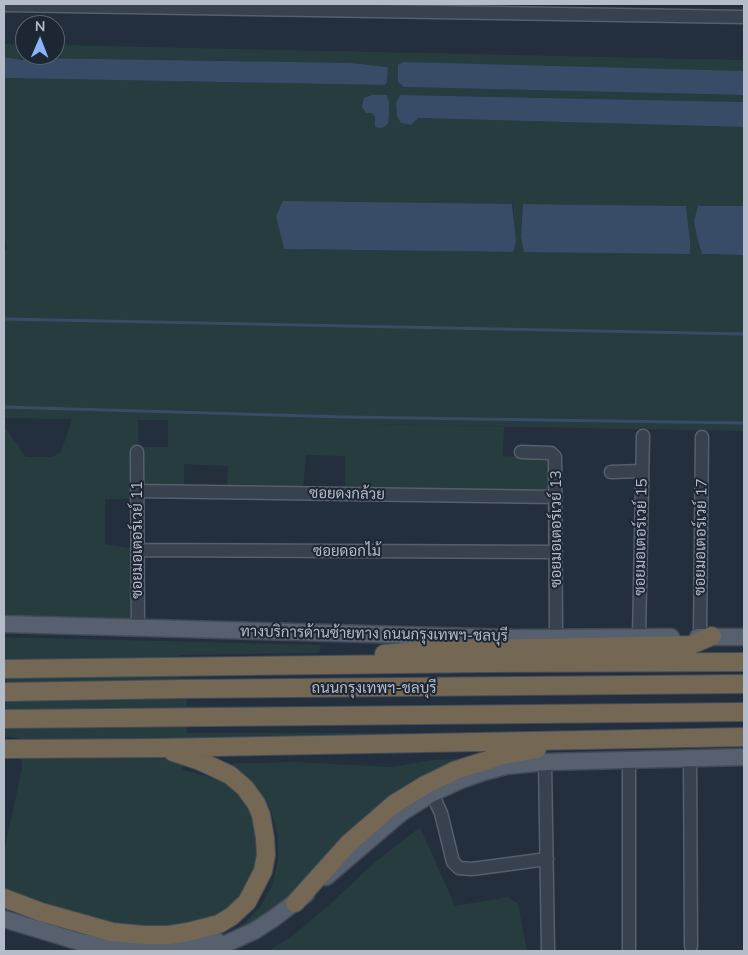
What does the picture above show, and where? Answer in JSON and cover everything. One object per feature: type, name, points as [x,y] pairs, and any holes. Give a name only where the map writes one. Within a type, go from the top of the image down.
[{"type":"highway","points":[[287,667],[429,650],[691,645],[706,636]]},
{"type":"highway","points":[[4,669],[744,662]]},
{"type":"highway","points":[[484,663],[541,675],[628,678],[645,681],[652,686]]},
{"type":"highway","name":"ถนนกรุงเทพฯ-ชลบุรี","points":[[4,692],[744,684]]},
{"type":"highway","name":"ถนนกรุงเทพฯ-ชลบุรี","points":[[4,719],[744,712]]},
{"type":"highway","points":[[4,749],[161,748],[744,737]]},
{"type":"highway","points":[[295,903],[361,832],[394,804],[425,785],[480,761],[597,739]]},
{"type":"highway","points":[[4,898],[41,912],[112,932],[143,935],[169,935],[219,924],[232,916],[247,902],[263,872],[266,856],[266,838],[261,815],[256,803],[245,788],[230,775],[200,761],[161,748]]},
{"type":"main road","name":"ทางบริการด้านซ้ายทาง ถนนกรุงเทพฯ-ชลบุรี","points":[[4,624],[556,638],[744,637]]},
{"type":"main road","points":[[204,951],[221,949],[274,918],[295,903],[401,813],[432,794],[461,780],[506,766],[546,762],[744,756]]},
{"type":"main road","points":[[4,919],[80,942],[110,946],[142,948],[241,938]]},
{"type":"street","points":[[4,5],[744,17]]},
{"type":"street","name":"ซอยมอเตอร์เวย์ 15","points":[[639,637],[643,436]]},
{"type":"street","name":"ซอยมอเตอร์เวย์ 17","points":[[702,437],[706,636]]},
{"type":"street","name":"ซอยมอเตอร์เวย์ 11","points":[[137,452],[138,628]]},
{"type":"street","name":"ซอยมอเตอร์เวย์ 13","points":[[521,452],[551,453],[554,454],[556,460],[556,638]]},
{"type":"street","points":[[611,472],[642,471]]},
{"type":"street","name":"ซอยดงกล้วย","points":[[138,491],[556,497]]},
{"type":"street","name":"ซอยดอกไม้","points":[[138,550],[556,552]]},
{"type":"street","points":[[690,758],[691,946]]},
{"type":"street","points":[[628,951],[629,759]]},
{"type":"street","points":[[546,762],[548,951]]},
{"type":"street","points":[[432,794],[441,813],[453,862],[459,868],[472,869],[547,859]]},
{"type":"green space","points":[[4,44],[15,45],[15,59],[4,57]]},
{"type":"green space","points":[[65,45],[744,60],[744,71],[398,81],[404,87],[744,95],[744,102],[400,95],[396,103],[411,125],[418,118],[744,127],[744,206],[698,206],[702,254],[744,255],[744,431],[309,423],[504,427],[503,456],[551,458],[552,493],[345,490],[345,456],[306,455],[303,489],[227,488],[228,466],[184,464],[184,487],[139,484],[139,499],[105,499],[105,544],[142,550],[136,624],[4,620],[4,426],[26,457],[52,457],[61,452],[72,419],[4,418],[4,251],[7,249],[4,233],[4,78],[385,85],[387,82],[388,67],[351,63],[314,64],[65,58]],"holes":[[[387,95],[389,115],[375,117],[372,113]],[[513,204],[513,252],[284,249],[276,216]],[[523,204],[686,206],[690,241],[521,237]],[[138,420],[168,420],[168,447],[138,447]]]},
{"type":"green space","points":[[4,637],[321,645],[319,653],[180,655],[179,678],[319,681],[190,685],[186,706],[435,707],[186,711],[187,733],[400,733],[400,739],[180,742],[183,770],[214,778],[236,787],[247,798],[263,847],[253,885],[213,923],[126,930],[4,894],[4,852],[22,768],[19,738],[4,736]]},
{"type":"green space","points":[[484,757],[304,889],[233,935],[260,907],[272,886],[278,860],[278,836],[271,810],[259,793],[216,764],[294,762],[392,767],[433,760]]},
{"type":"green space","points":[[420,827],[455,906],[508,897],[518,904],[527,951],[268,951],[291,937],[373,864]]},
{"type":"water","points":[[4,57],[15,59],[15,65],[65,65],[65,58],[351,63],[388,67],[385,85],[4,78]]},
{"type":"water","points":[[403,62],[744,71],[744,95],[404,87],[398,82],[398,65]]},
{"type":"water","points":[[372,95],[387,95],[389,102],[388,124],[382,128],[375,127],[375,117],[372,113],[366,113],[362,107],[364,98]]},
{"type":"water","points":[[400,95],[744,102],[744,127],[418,118],[411,125],[401,123],[397,116],[396,103]]},
{"type":"water","points":[[283,201],[512,204],[516,241],[513,252],[284,249],[276,216]]},
{"type":"water","points":[[523,204],[686,206],[690,254],[524,252],[521,237]]},
{"type":"water","points":[[698,206],[744,206],[744,255],[702,254],[694,221]]},
{"type":"waterway","points":[[4,319],[744,334]]},
{"type":"waterway","points":[[4,407],[344,417],[744,423]]}]
